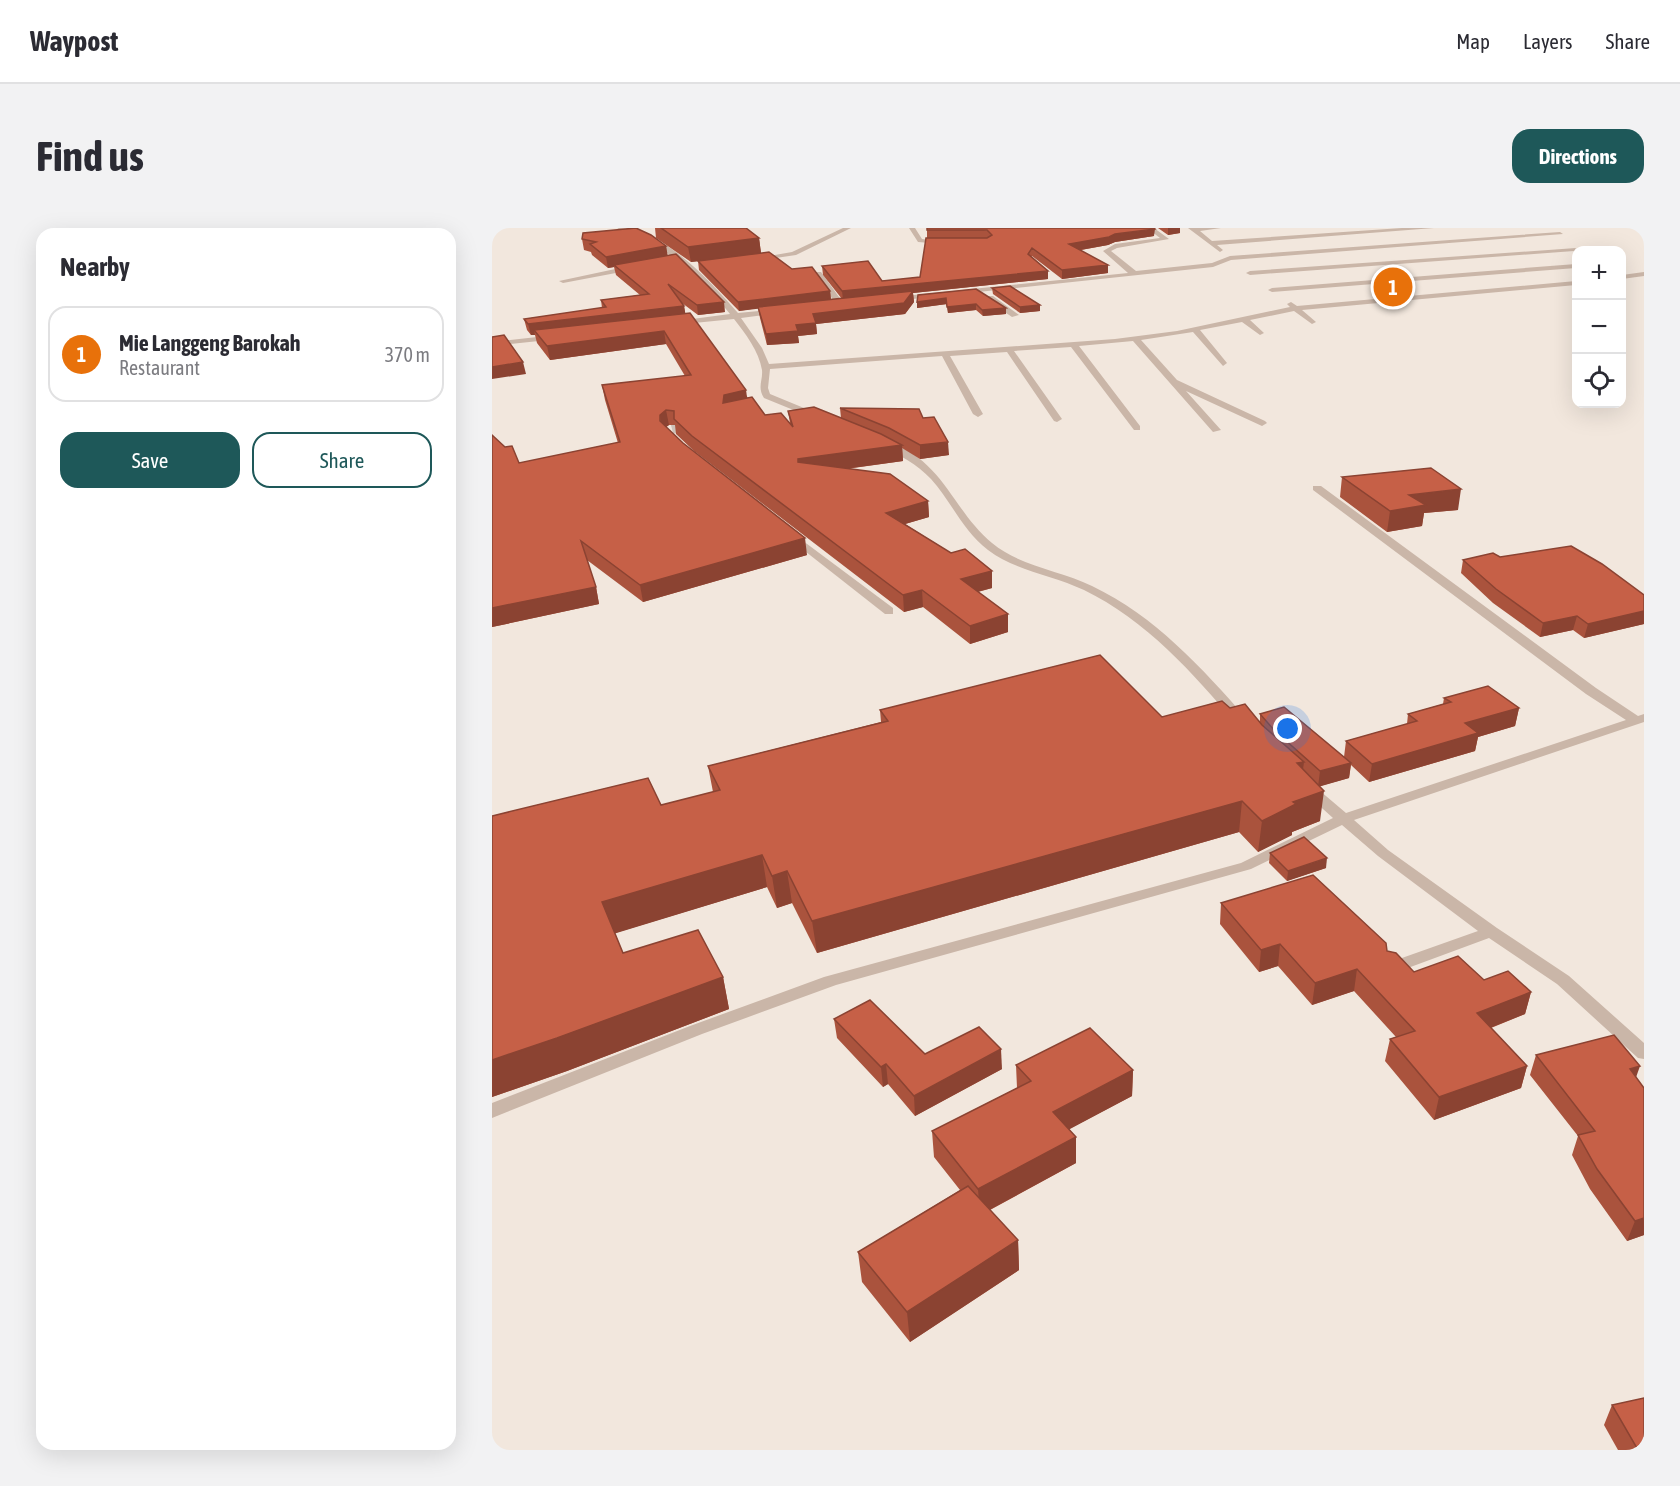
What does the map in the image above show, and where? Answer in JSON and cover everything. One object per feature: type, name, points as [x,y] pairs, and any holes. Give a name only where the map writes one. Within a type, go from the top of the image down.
[{"type":"street","points":[[624,228],[643,235],[678,259],[704,280],[737,316],[758,348],[765,367],[763,390],[767,396],[830,421]]},
{"type":"street","points":[[753,259],[794,254],[848,228]]},
{"type":"street","points":[[912,228],[920,241],[951,242]]},
{"type":"street","points":[[1134,273],[1106,251],[1114,246],[1166,239],[1150,228]]},
{"type":"street","points":[[1192,229],[1218,228]]},
{"type":"street","points":[[1348,228],[1438,284]]},
{"type":"street","points":[[1211,243],[1431,228]]},
{"type":"street","points":[[1192,229],[1257,279]]},
{"type":"street","points":[[643,235],[654,234]]},
{"type":"street","points":[[885,299],[1122,277],[1134,273],[1213,265],[1230,258],[1560,234]]},
{"type":"street","points":[[1250,273],[1572,249]]},
{"type":"street","points":[[666,261],[678,259]]},
{"type":"street","points":[[687,267],[698,265]]},
{"type":"street","points":[[563,281],[644,266]]},
{"type":"street","points":[[1272,290],[1572,266]]},
{"type":"street","points":[[818,274],[840,304]]},
{"type":"street","points":[[1626,276],[1644,274]]},
{"type":"street","points":[[1050,275],[1059,283]]},
{"type":"street","points":[[765,367],[1136,339],[1295,308],[1572,283]]},
{"type":"street","points":[[1264,284],[1280,296]]},
{"type":"street","points":[[1446,289],[1454,294]]},
{"type":"street","points":[[977,290],[1015,315]]},
{"type":"street","points":[[1287,302],[1312,322]]},
{"type":"street","points":[[829,305],[852,303]]},
{"type":"street","points":[[669,324],[783,311]]},
{"type":"street","points":[[1244,318],[1260,333]]},
{"type":"street","points":[[1195,329],[1223,363]]},
{"type":"street","points":[[492,344],[567,335]]},
{"type":"street","points":[[1136,339],[1216,430]]},
{"type":"street","points":[[1074,345],[1137,428]]},
{"type":"street","points":[[1009,349],[1057,419]]},
{"type":"street","points":[[945,354],[978,414]]},
{"type":"street","points":[[1172,380],[1262,423]]},
{"type":"street","points":[[759,406],[779,401]]},
{"type":"street","points":[[878,441],[924,467],[988,546],[1013,561],[1087,588],[1118,604],[1162,638],[1215,689],[1251,733]]},
{"type":"street","points":[[1317,488],[1591,691],[1640,719]]},
{"type":"street","points":[[785,530],[889,611]]},
{"type":"street","points":[[492,1111],[696,1030],[830,981],[1246,866],[1342,819],[1640,719]]},
{"type":"street","points":[[1300,781],[1383,853],[1491,932],[1563,980],[1644,1053]]},
{"type":"street","points":[[1391,968],[1491,932]]},
{"type":"building","points":[[636,228],[666,246],[606,257],[590,244],[596,242],[582,239],[583,233]]},
{"type":"building","points":[[661,228],[746,228],[759,238],[688,247]]},
{"type":"building","points":[[927,228],[1155,229],[1115,234],[1069,244],[1108,265],[1062,270],[1032,248],[1028,254],[1048,271],[842,291],[822,266],[868,261],[882,281],[920,277],[926,238],[987,238],[992,235],[987,230],[927,230]]},
{"type":"building","points":[[769,252],[792,269],[812,267],[830,291],[738,302],[698,261]]},
{"type":"building","points":[[676,254],[724,302],[697,305],[668,284],[684,306],[528,324],[524,319],[606,307],[601,300],[649,294],[614,265]]},
{"type":"building","points":[[1010,286],[1040,305],[1020,307],[992,288]]},
{"type":"building","points":[[976,289],[1006,308],[982,310],[976,304],[947,307],[946,298],[917,302],[918,295]]},
{"type":"building","points":[[913,291],[904,303],[813,314],[816,323],[796,325],[798,331],[766,334],[758,307]]},
{"type":"building","points":[[690,313],[746,390],[724,395],[723,403],[752,397],[765,415],[781,413],[793,427],[788,411],[814,407],[902,445],[798,459],[798,462],[890,474],[928,501],[886,513],[951,553],[965,549],[992,571],[961,579],[1008,614],[970,626],[922,590],[903,595],[692,436],[674,419],[674,411],[666,410],[660,415],[660,421],[683,443],[805,538],[640,585],[581,541],[596,587],[492,608],[492,435],[505,447],[512,446],[519,463],[620,442],[602,385],[691,375],[664,331],[547,346],[534,330]]},
{"type":"building","points":[[504,335],[523,362],[492,367],[492,337]]},
{"type":"building","points":[[840,408],[919,409],[923,418],[934,417],[948,442],[920,445],[889,428]]},
{"type":"building","points":[[1431,468],[1461,489],[1409,495],[1426,505],[1390,511],[1342,477]]},
{"type":"building","points":[[1571,546],[1602,564],[1644,595],[1644,611],[1588,624],[1577,616],[1543,623],[1496,589],[1463,560],[1493,553],[1500,557]]},
{"type":"building","points":[[1100,655],[1162,717],[1222,701],[1230,708],[1245,704],[1262,725],[1304,762],[1297,763],[1324,791],[1293,802],[1296,804],[1262,821],[1242,801],[812,921],[787,871],[772,876],[762,855],[602,902],[623,953],[698,930],[723,977],[492,1060],[492,816],[648,778],[661,805],[720,790],[708,766],[888,721],[880,710]]},
{"type":"building","points":[[1488,686],[1519,708],[1465,723],[1478,733],[1372,764],[1346,741],[1417,721],[1408,714],[1451,702],[1444,698]]},
{"type":"building","points":[[1284,707],[1351,763],[1320,771],[1274,730],[1260,714]]},
{"type":"building","points":[[1304,837],[1327,858],[1288,871],[1270,853]]},
{"type":"building","points":[[1313,875],[1386,943],[1387,951],[1396,953],[1414,972],[1458,956],[1484,980],[1508,971],[1531,992],[1477,1013],[1527,1066],[1439,1097],[1390,1039],[1415,1031],[1357,969],[1315,983],[1280,944],[1261,950],[1221,903]]},
{"type":"building","points":[[870,1000],[925,1054],[979,1027],[1001,1049],[914,1096],[886,1064],[881,1067],[834,1019]]},
{"type":"building","points":[[1090,1028],[1133,1070],[1053,1112],[1076,1137],[978,1189],[932,1131],[1031,1081],[1016,1065]]},
{"type":"building","points":[[1614,1035],[1640,1066],[1630,1069],[1644,1088],[1644,1218],[1635,1221],[1597,1169],[1578,1135],[1595,1131],[1536,1055]]},
{"type":"building","points":[[968,1186],[1018,1240],[907,1312],[858,1252]]},
{"type":"building","points":[[1644,1398],[1644,1450],[1638,1450],[1612,1405]]},
{"type":"tunnel","points":[[672,429],[695,423]]},
{"type":"place","name":"Mie Langgeng Barokah","points":[[1393,287]]}]
